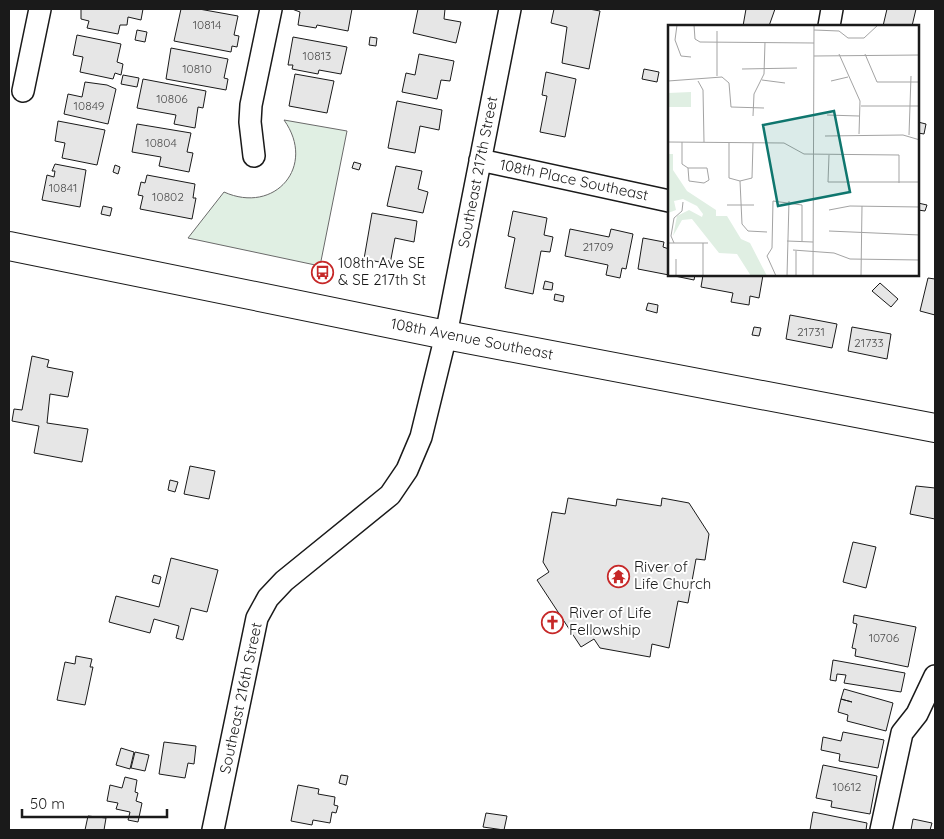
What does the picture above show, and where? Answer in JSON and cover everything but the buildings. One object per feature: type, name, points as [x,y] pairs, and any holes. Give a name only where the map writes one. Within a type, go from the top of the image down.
[{"type":"main road","name":"108th Avenue Southeast","points":[[9,246],[446,335],[935,428]]},
{"type":"street","points":[[23,91],[40,9]]},
{"type":"street","points":[[254,156],[250,122],[251,105],[271,9]]},
{"type":"street","name":"Southeast 217th Street","points":[[446,335],[510,9]]},
{"type":"street","points":[[829,25],[832,9]]},
{"type":"street","name":"108th Place Southeast","points":[[480,160],[668,200]]},
{"type":"street","name":"Southeast 216th Street","points":[[214,830],[257,618],[268,598],[284,581],[390,495],[407,470],[421,437],[446,335]]},
{"type":"street","points":[[882,830],[902,733],[926,716],[935,676]]},
{"type":"green space","points":[[284,120],[347,131],[320,266],[188,238],[224,192],[243,197],[260,197],[274,191],[286,182],[293,169],[296,154],[293,137]]},
{"type":"place","name":"108th Ave SE & SE 217th St","points":[[322,272]]},
{"type":"place","name":"River of Life Church","points":[[618,576]]},
{"type":"place","name":"River of Life Fellowship","points":[[553,622]]}]
